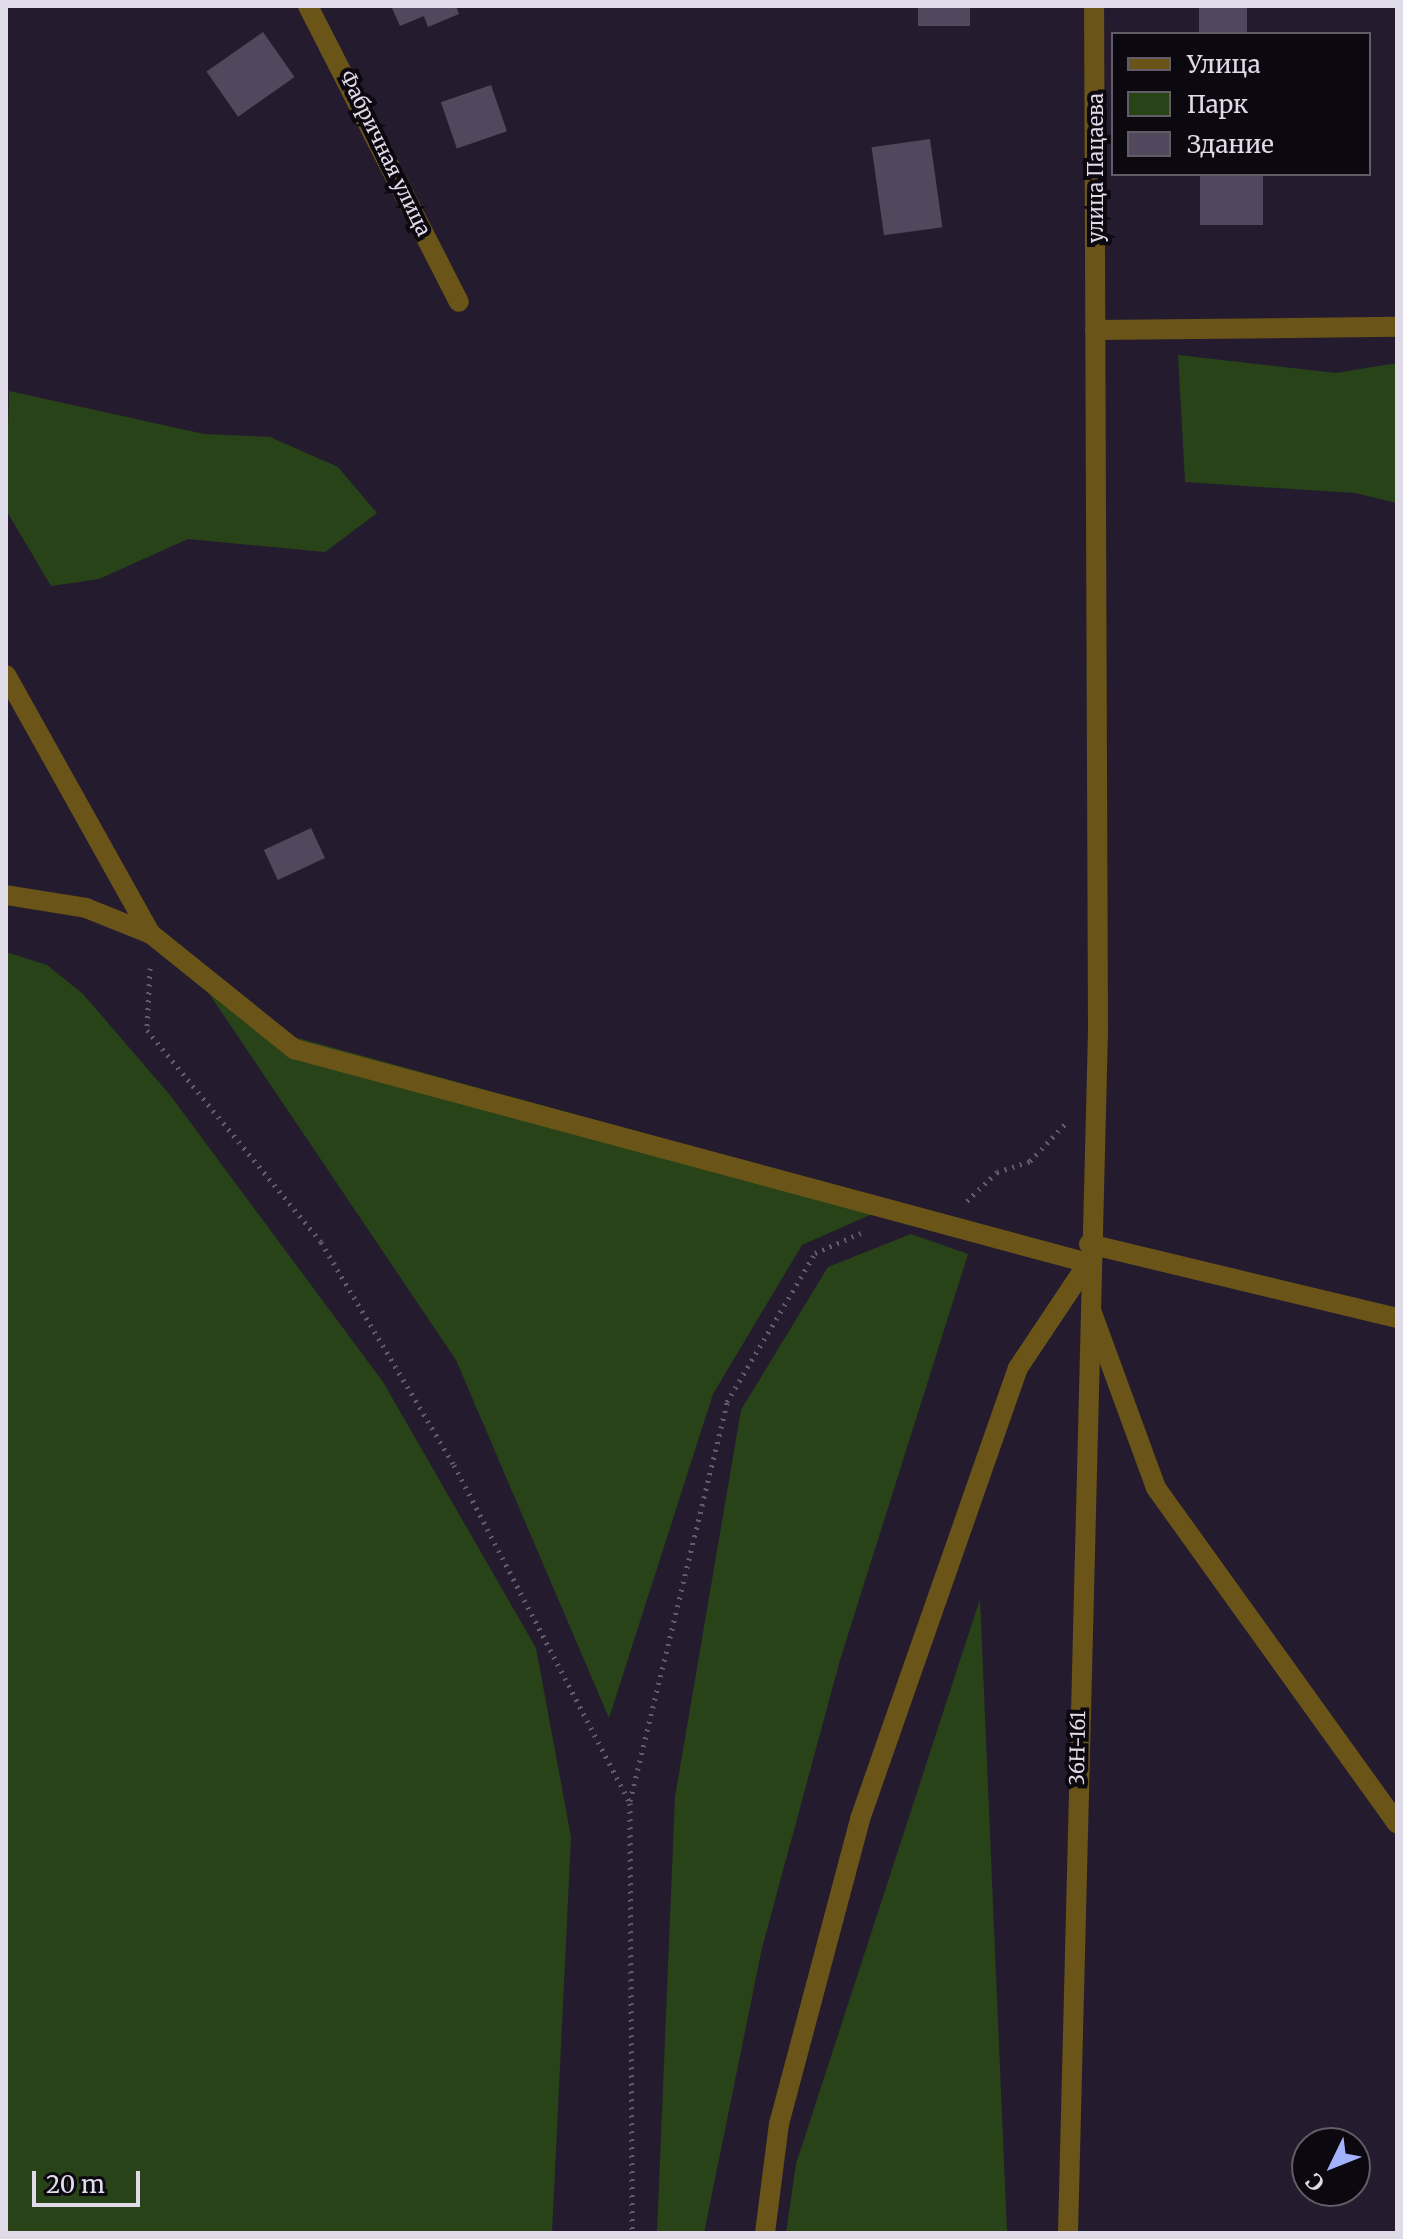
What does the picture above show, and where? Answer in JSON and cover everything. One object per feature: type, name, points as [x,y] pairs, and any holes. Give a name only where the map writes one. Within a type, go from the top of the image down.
[{"type":"street","name":"Фабричная улица","points":[[308,6],[459,302]]},
{"type":"street","name":"улица Пацаева","points":[[1094,6],[1095,330]]},
{"type":"street","points":[[1095,330],[1397,327]]},
{"type":"street","name":"36Н-161","points":[[1068,2233],[1088,1254],[1096,1107],[1095,330]]},
{"type":"street","points":[[6,675],[151,934]]},
{"type":"street","points":[[6,895],[86,908],[151,934],[294,1049],[946,1221],[1088,1254],[1397,1318]]},
{"type":"street","points":[[765,2233],[779,2124],[860,1819],[1018,1368],[1088,1254]]},
{"type":"street","points":[[1087,1299],[1156,1488],[1397,1824]]},
{"type":"path","points":[[151,934],[147,1030],[321,1242],[454,1465],[630,1803]]},
{"type":"path","points":[[946,1221],[997,1172],[1030,1161],[1071,1117],[1096,1107]]},
{"type":"path","points":[[632,2233],[630,1803],[727,1402],[815,1253],[871,1229]]},
{"type":"green space","points":[[1178,355],[1336,373],[1397,363],[1397,503],[1355,493],[1185,482]]},
{"type":"green space","points":[[9,391],[204,434],[270,437],[338,467],[377,513],[325,552],[188,539],[99,579],[51,586],[6,510]]},
{"type":"green space","points":[[6,952],[47,965],[83,994],[170,1095],[383,1382],[536,1648],[571,1837],[552,2233],[6,2233]]},
{"type":"green space","points":[[206,989],[269,1030],[897,1203],[802,1245],[713,1394],[609,1718],[456,1360]]},
{"type":"green space","points":[[911,1234],[968,1254],[840,1660],[762,1948],[704,2233],[657,2233],[675,1797],[741,1410],[828,1267]]},
{"type":"green space","points":[[980,1599],[1007,2233],[786,2233],[796,2164]]},
{"type":"building","points":[[391,6],[456,6],[459,14],[428,27],[424,16],[400,26]]},
{"type":"building","points":[[918,6],[970,6],[970,26],[918,26]]},
{"type":"building","points":[[1199,6],[1247,6],[1247,32],[1199,32]]},
{"type":"building","points":[[263,32],[295,77],[238,117],[206,72]]},
{"type":"building","points":[[491,85],[507,131],[457,149],[441,102]]},
{"type":"building","points":[[930,139],[942,227],[884,235],[872,147]]},
{"type":"building","points":[[1200,176],[1263,176],[1263,225],[1200,225]]},
{"type":"building","points":[[311,828],[325,858],[278,880],[264,850]]}]
